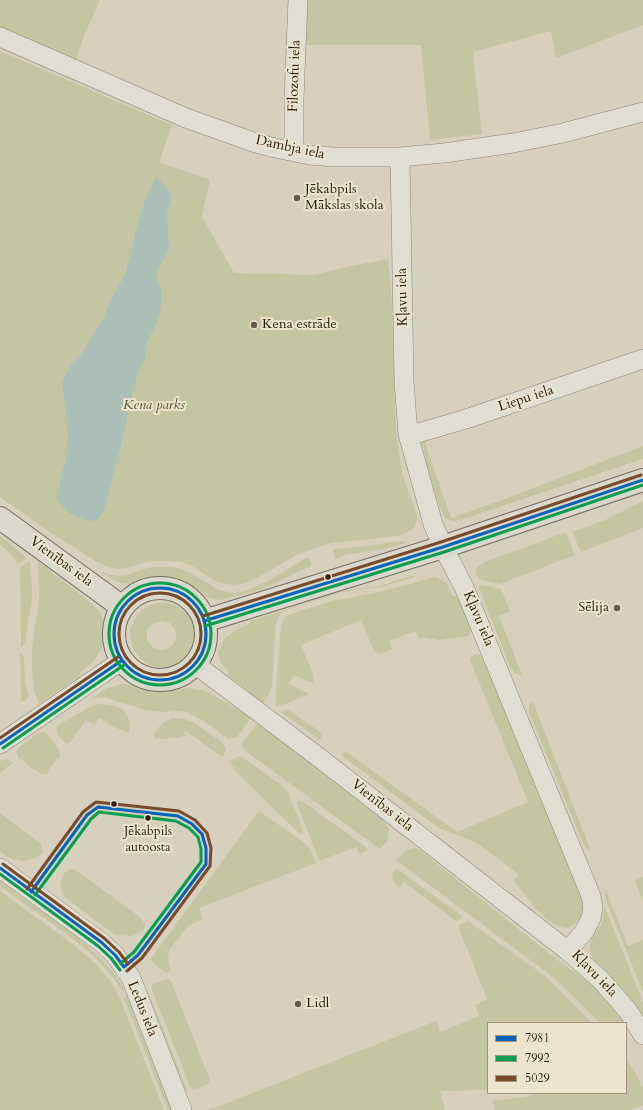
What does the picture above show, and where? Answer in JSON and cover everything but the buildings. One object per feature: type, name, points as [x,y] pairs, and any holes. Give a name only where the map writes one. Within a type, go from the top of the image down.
[{"type":"main road","points":[[204,621],[443,547],[643,480]]},
{"type":"main road","name":"Vienības iela","points":[[0,518],[122,607]]},
{"type":"main road","points":[[167,588],[183,594],[196,606],[204,621],[206,636],[203,651],[195,664],[182,676],[166,681],[149,680],[133,673],[121,660],[113,639],[113,628],[116,617],[122,607],[134,595],[150,589],[167,588]]},
{"type":"street","name":"Filozofu iela","points":[[294,152],[294,98],[298,0]]},
{"type":"street","name":"Dambja iela","points":[[0,37],[186,118],[256,143],[310,155],[334,157],[400,157],[444,152],[513,143],[563,133],[643,112]]},
{"type":"street","name":"Kļavu iela","points":[[400,157],[404,382],[408,434],[433,524],[464,587],[591,896],[593,907],[592,918],[585,930],[568,950],[600,979],[628,1011],[643,1035]]},
{"type":"street","name":"Liepu iela","points":[[408,434],[418,433],[466,419],[643,359]]},
{"type":"street","points":[[0,744],[121,660]]},
{"type":"street","name":"Vienības iela","points":[[195,664],[568,950]]},
{"type":"street","name":"Ledus iela","points":[[0,868],[101,942],[115,955],[124,967],[133,984],[182,1110]]},
{"type":"green space","points":[[0,0],[100,0],[84,36],[74,64],[0,31]]},
{"type":"green space","points":[[307,0],[643,0],[643,25],[556,58],[551,31],[473,52],[482,134],[430,140],[421,45],[306,45]]},
{"type":"green space","name":"Kena parks","points":[[0,51],[172,125],[159,162],[210,180],[202,217],[234,273],[314,275],[388,259],[392,305],[396,429],[402,473],[417,516],[413,529],[402,535],[331,543],[295,556],[247,583],[233,585],[221,583],[192,566],[181,562],[155,561],[142,563],[128,568],[117,569],[108,567],[97,562],[53,534],[0,497]]},
{"type":"green space","points":[[425,440],[451,518],[643,446],[643,459],[454,521],[446,519],[440,508],[427,465],[422,442]]},
{"type":"green space","points":[[643,501],[643,528],[581,552],[572,532],[605,520]]},
{"type":"green space","points":[[566,532],[575,555],[500,584],[481,580],[476,574],[478,566],[485,562]]},
{"type":"green space","points":[[0,536],[27,558],[18,564],[10,553],[0,545]]},
{"type":"green space","points":[[399,541],[406,543],[383,549],[345,555],[335,559],[333,551],[334,549]]},
{"type":"green space","points":[[306,558],[310,559],[311,566],[256,591],[221,600],[208,598],[189,585],[180,581],[160,579],[133,584],[122,583],[100,571],[110,575],[120,576],[152,567],[171,567],[191,573],[217,589],[235,593],[243,592],[268,581]]},
{"type":"green space","points":[[30,561],[32,599],[25,643],[21,647],[20,567]]},
{"type":"green space","points":[[38,561],[91,603],[99,611],[105,626],[102,647],[92,663],[80,673],[81,675],[39,704],[34,691],[32,670],[32,648],[39,599]]},
{"type":"green space","points":[[414,575],[415,577],[380,587],[342,592],[286,610],[281,613],[276,623],[272,686],[263,703],[228,675],[229,673],[221,663],[218,651],[225,638],[238,629],[250,624],[250,621],[342,591],[379,586]]},
{"type":"green space","points":[[435,577],[447,584],[452,595],[458,595],[471,628],[468,636],[438,640],[424,637],[419,639],[415,631],[389,641],[392,649],[380,654],[374,651],[361,620],[301,645],[313,674],[314,684],[294,675],[289,684],[309,694],[278,707],[276,706],[281,626],[284,618],[288,615],[335,600],[376,593]]},
{"type":"green space","points":[[480,585],[501,589],[510,611],[499,616],[522,675],[516,674],[510,667],[478,586]]},
{"type":"green space","points":[[158,603],[169,603],[179,607],[187,614],[193,623],[195,634],[194,645],[189,654],[181,662],[171,667],[161,668],[150,665],[141,659],[134,651],[130,630],[134,620],[140,612],[148,606]],"holes":[[[162,621],[170,623],[176,632],[176,637],[172,646],[165,650],[153,648],[147,640],[147,632],[149,627]]]},
{"type":"green space","points":[[20,653],[24,657],[25,682],[28,695],[28,698],[25,701],[21,701]]},
{"type":"green space","points":[[476,654],[483,657],[583,899],[584,905],[581,917],[579,921],[570,927],[565,928],[553,924],[537,910],[514,881],[518,874],[477,843],[439,828],[342,756],[343,752],[348,753],[457,832],[528,802],[470,660],[470,657]]},
{"type":"green space","points":[[123,684],[153,692],[188,688],[205,691],[251,718],[238,736],[228,739],[204,721],[189,713],[182,711],[164,712],[145,710],[101,697],[91,699],[107,688]]},
{"type":"green space","points":[[533,702],[592,854],[584,846],[529,712],[529,705]]},
{"type":"green space","points":[[102,704],[115,706],[124,711],[129,720],[129,733],[114,727],[99,718],[94,725],[86,720],[71,741],[67,744],[64,742],[58,734],[56,728],[57,726],[88,708]]},
{"type":"green space","points":[[287,709],[319,731],[322,735],[320,740],[281,712]]},
{"type":"green space","points":[[172,718],[184,719],[193,722],[223,743],[226,749],[224,755],[222,757],[186,731],[184,733],[187,735],[180,737],[167,739],[154,738],[154,734],[158,728]]},
{"type":"green space","points":[[258,723],[384,821],[388,827],[389,835],[388,840],[380,849],[244,750],[242,743]]},
{"type":"green space","points":[[38,733],[47,733],[59,749],[60,755],[48,771],[49,772],[41,774],[19,759],[16,751]]},
{"type":"green space","points":[[241,756],[280,784],[288,792],[303,834],[300,834],[228,764],[235,769],[236,767],[229,762],[236,757]]},
{"type":"green space","points":[[6,759],[13,763],[0,773],[0,761]]},
{"type":"green space","points":[[298,800],[302,801],[366,847],[368,850],[359,854],[356,847],[319,861],[297,803]]},
{"type":"green space","points":[[259,811],[306,844],[310,849],[316,863],[199,908],[203,919],[188,926],[169,950],[168,956],[171,971],[168,973],[165,972],[150,960]]},
{"type":"green space","points":[[0,813],[41,844],[43,852],[30,860],[23,861],[12,859],[3,854],[0,851]]},
{"type":"green space","points":[[414,848],[420,850],[556,959],[585,979],[600,993],[623,1022],[599,1022],[549,974],[396,860],[405,851]]},
{"type":"green space","points":[[70,869],[77,871],[140,917],[145,926],[144,929],[132,936],[115,935],[67,899],[63,895],[60,882],[64,873]]},
{"type":"green space","points":[[395,869],[458,913],[461,918],[456,921],[404,882],[399,888],[396,886],[392,878]]},
{"type":"green space","points":[[643,877],[643,901],[635,881]]},
{"type":"green space","points":[[0,882],[75,935],[113,972],[125,990],[121,989],[94,956],[80,944],[0,886]]},
{"type":"green space","points":[[605,888],[628,946],[643,940],[643,992],[607,903]]},
{"type":"green space","points":[[0,891],[71,943],[94,962],[110,980],[121,1001],[164,1110],[0,1110]]},
{"type":"green space","points":[[604,905],[643,1002],[643,1017],[630,998],[616,982],[594,962],[591,955],[590,942],[593,935],[601,925]]},
{"type":"green space","points":[[468,921],[546,977],[591,1022],[487,1022],[487,1090],[440,1091],[445,1110],[209,1110],[436,1021],[440,1032],[479,1016],[475,1005],[487,999],[458,926]]},
{"type":"green space","points":[[168,979],[171,981],[210,1080],[208,1084],[196,1089],[193,1089],[190,1086],[151,987],[153,984]]},
{"type":"green space","points":[[147,989],[188,1092],[183,1087],[147,997]]},
{"type":"green space","points":[[127,995],[172,1110],[168,1110],[124,998]]},
{"type":"green space","points":[[627,1060],[643,1088],[643,1106],[631,1110],[496,1110],[492,1101],[526,1097],[534,1094],[627,1094]]},
{"type":"shaded area","points":[[156,176],[172,195],[167,214],[169,249],[157,271],[156,277],[162,293],[160,312],[154,329],[148,339],[145,358],[137,376],[104,511],[96,521],[85,520],[67,512],[57,498],[66,458],[68,432],[62,382],[71,364],[80,356],[104,318],[109,303],[125,275],[137,226],[146,198]]},
{"type":"transit line","name":"5029","points":[[203,616],[441,542],[641,475]]},
{"type":"transit line","name":"7981","points":[[204,621],[443,547],[643,480]]},
{"type":"transit line","name":"7992","points":[[205,626],[444,552],[643,485]]},
{"type":"transit line","name":"7992","points":[[160,583],[180,587],[188,591],[196,598],[203,606],[207,614],[211,634],[207,654],[203,662],[196,670],[188,677],[180,681],[160,685],[140,681],[132,677],[124,670],[117,662],[113,654],[109,634],[113,614],[117,606],[124,598],[132,591],[140,587],[160,583]]},
{"type":"transit line","name":"7981","points":[[160,588],[178,591],[193,601],[203,616],[206,634],[203,652],[193,667],[178,677],[160,680],[142,677],[127,667],[117,652],[114,634],[117,616],[127,601],[142,591],[160,588]]},
{"type":"transit line","name":"5029","points":[[160,593],[176,596],[189,605],[198,618],[201,634],[198,650],[189,663],[176,672],[160,675],[144,672],[131,663],[122,650],[119,634],[122,618],[131,605],[144,596],[160,593]]},
{"type":"transit line","name":"5029","points":[[0,738],[118,657]]},
{"type":"transit line","name":"7981","points":[[0,744],[121,661]]},
{"type":"transit line","name":"7992","points":[[3,748],[124,665]]},
{"type":"transit line","name":"5029","points":[[27,889],[83,812],[96,802],[179,811],[195,820],[207,833],[211,848],[210,866],[142,958],[127,971]]},
{"type":"transit line","name":"7981","points":[[31,892],[87,815],[98,807],[178,816],[192,824],[202,834],[206,848],[206,864],[138,955],[124,967]]},
{"type":"transit line","name":"7992","points":[[35,895],[91,819],[99,812],[176,821],[189,828],[198,837],[201,849],[201,862],[134,952],[121,963]]},
{"type":"transit line","name":"5029","points":[[3,864],[104,938],[119,952],[128,964]]},
{"type":"transit line","name":"7981","points":[[0,868],[101,942],[115,955],[124,967]]},
{"type":"transit line","name":"7992","points":[[0,874],[98,946],[111,958],[120,970]]},
{"type":"place","name":"Jēkabpils Mākslas skola","points":[[297,198]]},
{"type":"place","name":"Kena estrāde","points":[[254,325]]},
{"type":"place","name":"Sēlija","points":[[617,608]]},
{"type":"place","name":"Jēkabpils autoosta","points":[[148,818]]},
{"type":"place","name":"Lidl","points":[[298,1004]]}]
